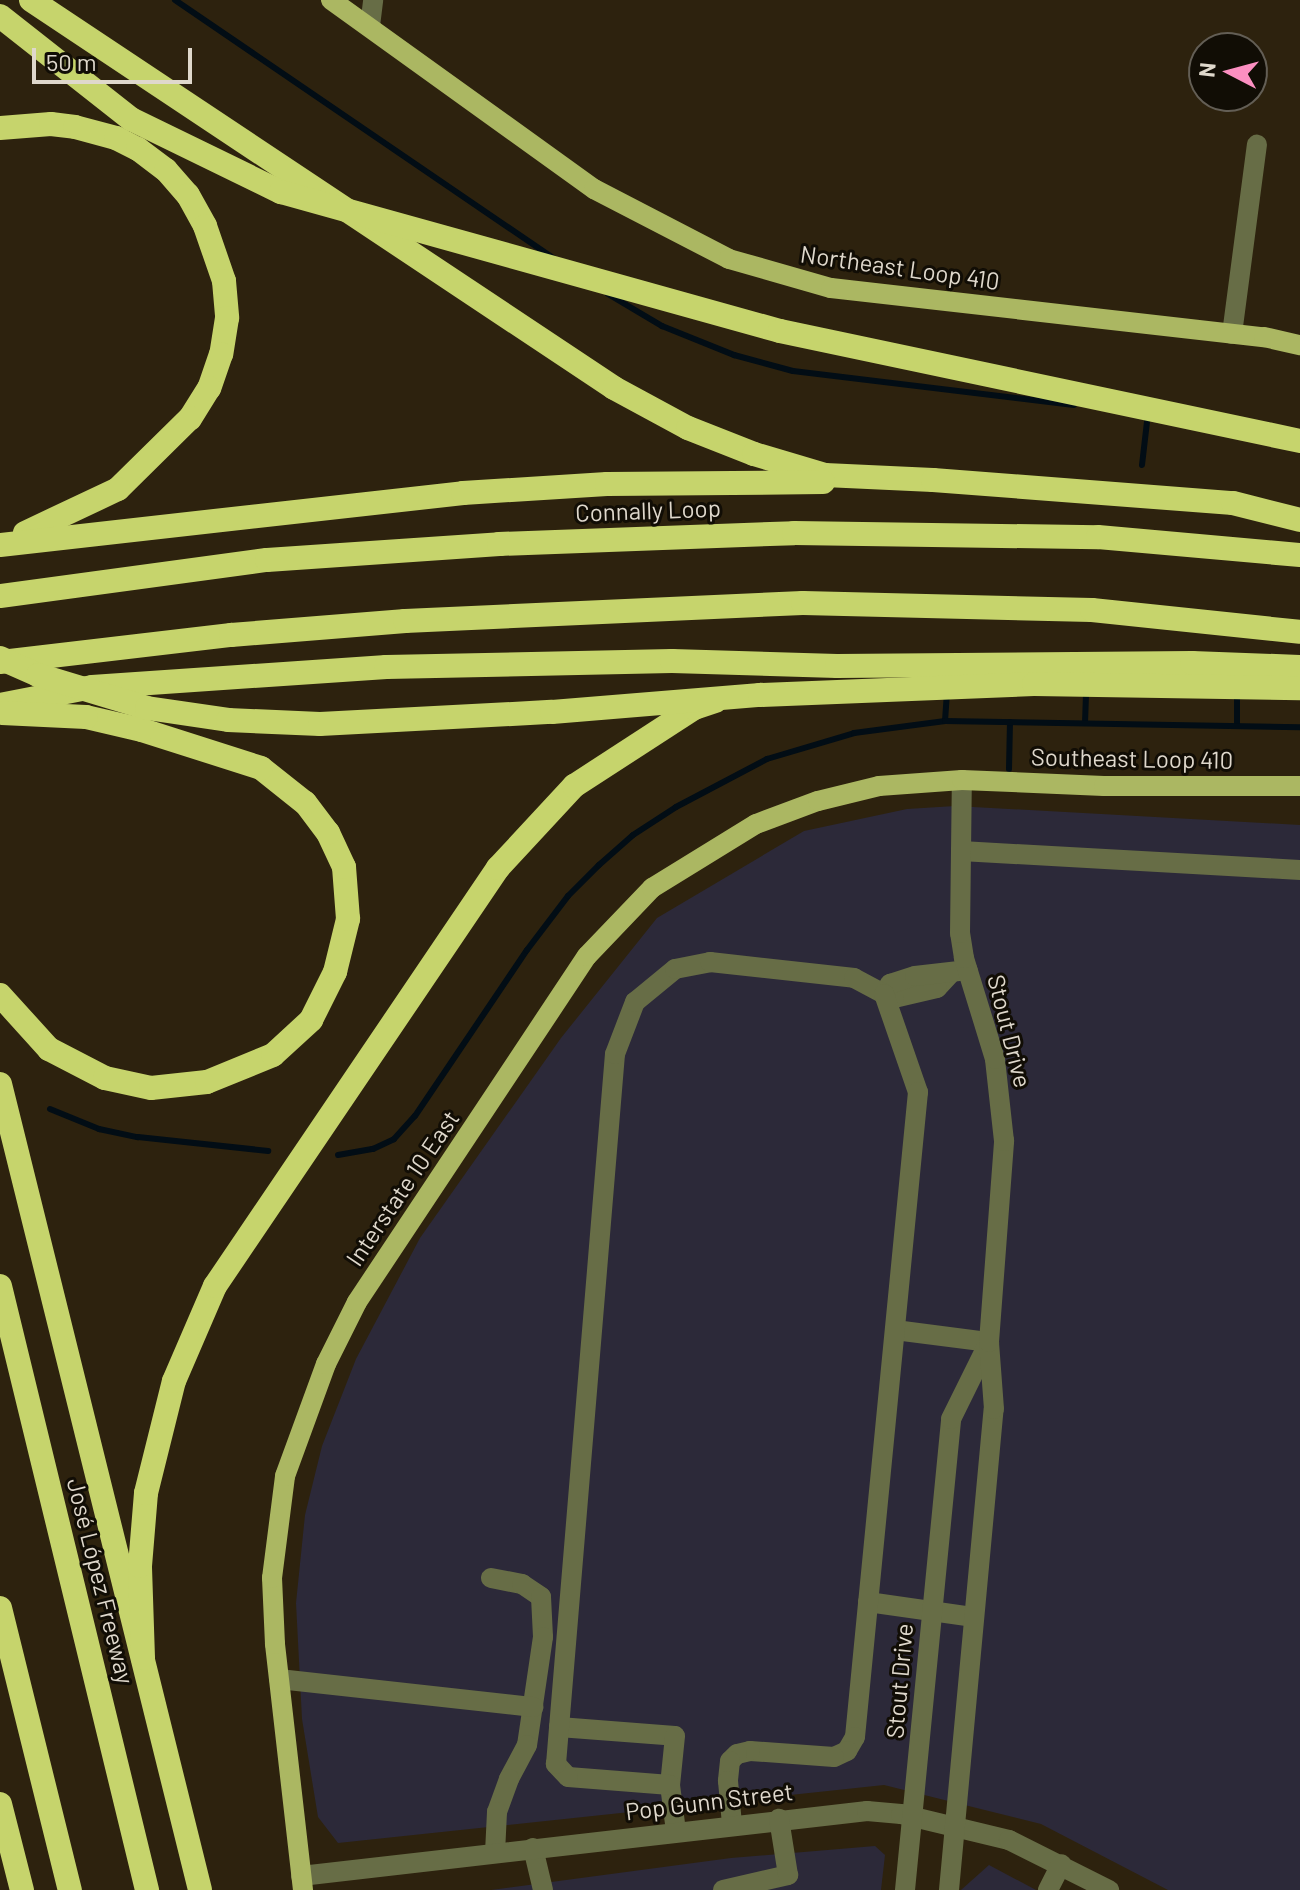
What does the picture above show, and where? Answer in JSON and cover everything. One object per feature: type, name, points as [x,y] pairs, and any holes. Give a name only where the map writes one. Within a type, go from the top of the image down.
[{"type":"highway","points":[[31,0],[614,388],[688,428],[754,454],[825,475],[933,480],[1233,503],[1300,520]]},
{"type":"highway","points":[[0,16],[131,119],[281,192],[780,331],[1300,441]]},
{"type":"highway","points":[[0,128],[51,124],[75,127],[138,149],[166,170],[188,195],[205,226],[224,281],[227,318],[221,354],[209,388],[190,418],[159,449],[118,489],[0,544]]},
{"type":"highway","points":[[0,544],[463,493],[607,484],[933,480]]},
{"type":"highway","name":"Connally Loop","points":[[0,596],[267,560],[499,544],[794,533],[1098,537],[1300,555]]},
{"type":"highway","points":[[0,660],[231,635],[405,621],[803,603],[1092,610],[1300,632]]},
{"type":"highway","points":[[0,660],[38,675],[147,708],[228,720],[320,724],[552,712],[760,695],[1034,684],[1300,688]]},
{"type":"highway","points":[[0,705],[92,687],[386,667],[672,661],[837,666],[1086,664],[1300,667]]},
{"type":"highway","points":[[143,1658],[140,1566],[146,1493],[174,1381],[209,1298],[498,868],[574,786],[694,708],[837,666]]},
{"type":"highway","points":[[0,713],[86,717],[142,730],[261,768],[305,803],[328,833],[344,867],[348,919],[335,972],[311,1020],[273,1055],[207,1082],[151,1088],[105,1078],[49,1049],[0,995]]},
{"type":"highway","points":[[0,1084],[200,1890]]},
{"type":"highway","name":"José López Freeway","points":[[0,1286],[147,1890]]},
{"type":"highway","points":[[0,1608],[70,1890]]},
{"type":"highway","points":[[0,1804],[22,1890]]},
{"type":"main road","name":"Northeast Loop 410","points":[[331,0],[594,189],[729,259],[773,275],[831,288],[1232,334],[1300,345]]},
{"type":"main road","name":"Southeast Loop 410","points":[[962,780],[1104,786],[1300,786]]},
{"type":"main road","name":"Interstate 10 East","points":[[302,1883],[279,1679],[272,1578],[285,1476],[326,1364],[357,1302],[587,956],[652,888],[756,824],[818,801],[879,786],[962,780]]},
{"type":"street","points":[[370,26],[373,0]]},
{"type":"street","points":[[1232,334],[1257,145]]},
{"type":"street","name":"Stout Drive","points":[[949,1890],[994,1409],[989,1342],[1004,1141],[995,1059],[959,972],[962,780]]},
{"type":"street","points":[[961,851],[1300,870]]},
{"type":"street","points":[[670,1785],[568,1777],[560,1773],[556,1764],[615,1054],[635,1002],[675,969],[710,962],[854,978],[889,992],[933,971],[959,972]]},
{"type":"street","points":[[732,1824],[728,1781],[730,1761],[737,1754],[750,1751],[834,1757],[847,1751],[855,1737],[918,1092],[889,992]]},
{"type":"street","points":[[895,1330],[989,1342]]},
{"type":"street","name":"Stout Drive","points":[[905,1890],[951,1419],[989,1342]]},
{"type":"street","points":[[491,1578],[522,1584],[541,1597],[543,1637],[527,1745],[509,1779],[497,1812],[495,1853]]},
{"type":"street","points":[[868,1602],[974,1617]]},
{"type":"street","points":[[279,1679],[533,1707]]},
{"type":"street","points":[[559,1727],[675,1736],[670,1785],[676,1831]]},
{"type":"street","name":"Pop Gunn Street","points":[[302,1883],[533,1848],[867,1811],[913,1817],[1009,1840],[1109,1890]]},
{"type":"street","points":[[723,1890],[793,1883],[779,1819]]},
{"type":"street","points":[[533,1848],[543,1890]]},
{"type":"street","points":[[1048,1890],[1061,1864]]},
{"type":"shaded area","points":[[955,806],[1300,825],[1300,1890],[1168,1890],[1041,1824],[884,1785],[338,1843],[318,1817],[302,1719],[296,1603],[305,1515],[322,1446],[356,1359],[420,1238],[561,1038],[657,918],[804,831],[907,809]]},
{"type":"shaded area","points":[[875,1846],[885,1855],[881,1890],[491,1890],[731,1858]]},
{"type":"shaded area","points":[[989,1865],[1036,1890],[961,1890]]},
{"type":"waterway","points":[[175,0],[555,259]]},
{"type":"waterway","points":[[608,294],[662,326],[734,355],[793,371],[1074,405]]},
{"type":"waterway","points":[[1142,465],[1148,413]]},
{"type":"waterway","points":[[1085,723],[1086,689]]},
{"type":"waterway","points":[[1237,691],[1237,725]]},
{"type":"waterway","points":[[945,721],[947,692]]},
{"type":"waterway","points":[[338,1155],[373,1149],[394,1139],[415,1116],[527,950],[568,896],[599,865],[633,835],[676,807],[767,759],[854,733],[945,721],[1300,727]]},
{"type":"waterway","points":[[1009,769],[1010,722]]},
{"type":"waterway","points":[[50,1109],[99,1129],[138,1137],[268,1151]]}]
